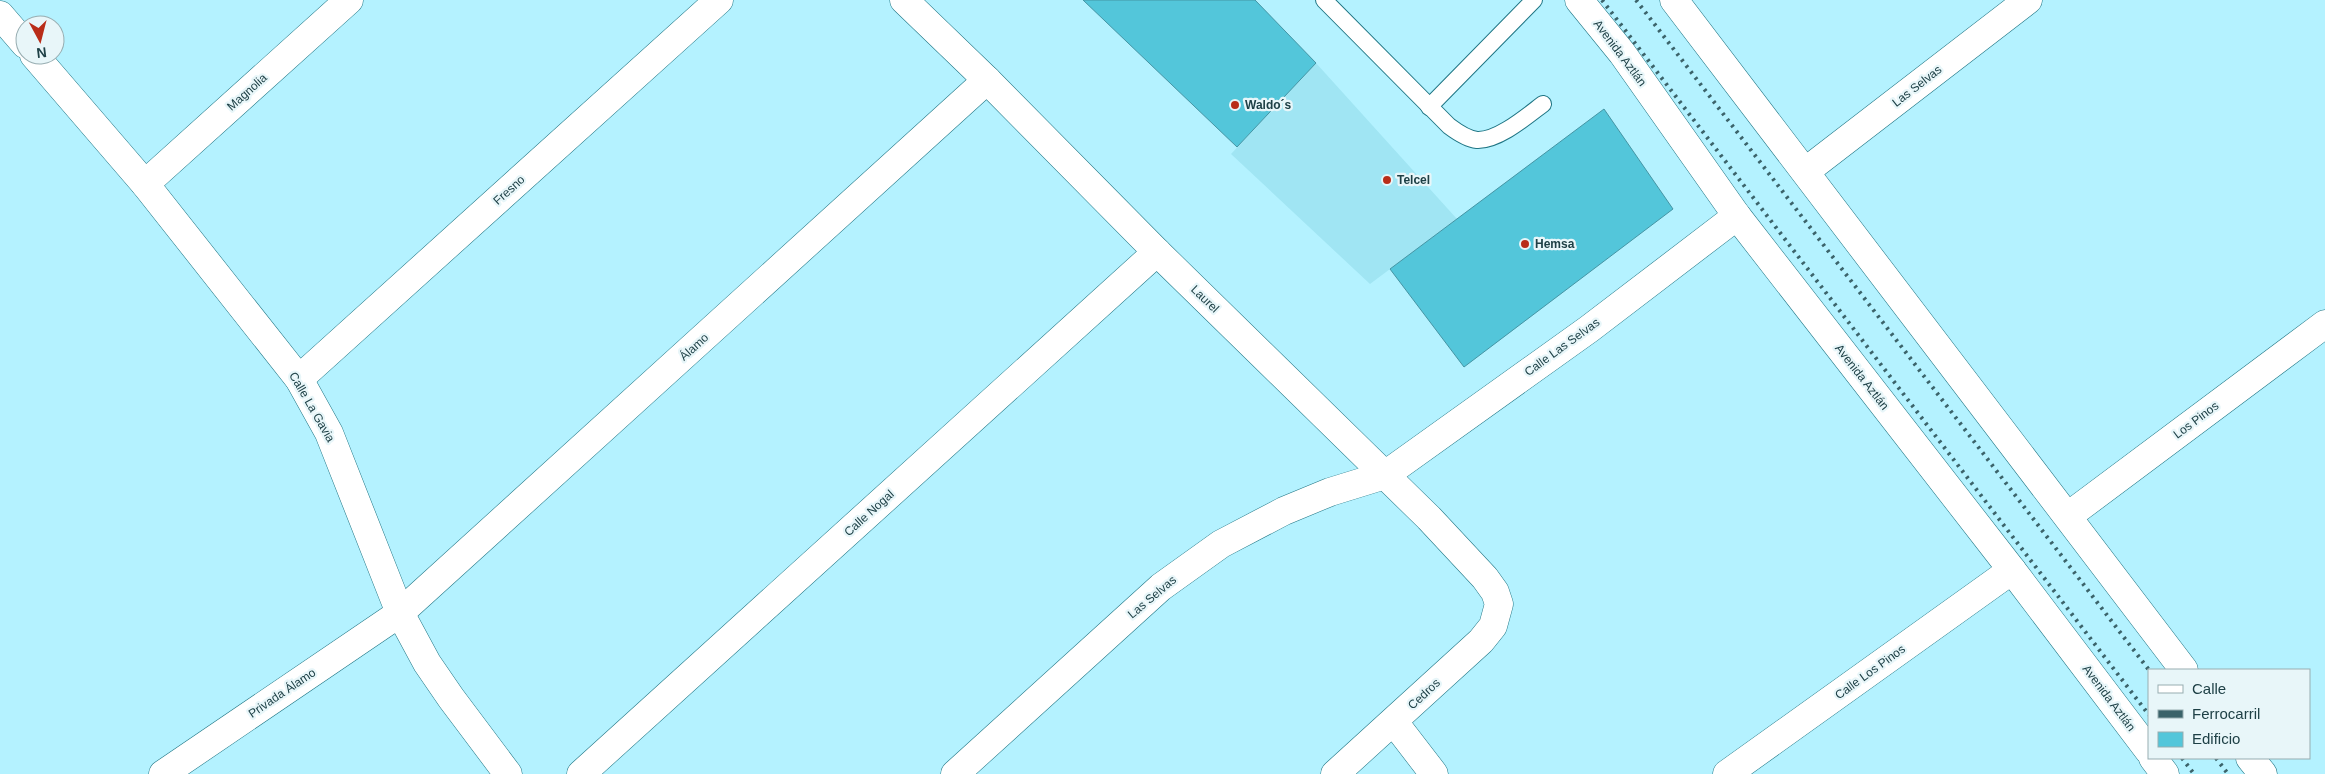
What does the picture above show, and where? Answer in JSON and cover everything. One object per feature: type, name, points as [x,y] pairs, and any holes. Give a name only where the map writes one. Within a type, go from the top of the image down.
[{"type":"street","name":"Magnolia","points":[[145,184],[350,0]]},
{"type":"street","name":"Fresno","points":[[299,379],[719,0]]},
{"type":"street","name":"Laurel","points":[[904,0],[987,80],[1157,252],[1429,518],[1485,578],[1499,604]]},
{"type":"street","name":"Avenida Aztlán","points":[[1579,0],[1622,53],[1737,216],[2012,570],[2148,750]]},
{"type":"street","points":[[1674,0],[2183,669]]},
{"type":"street","name":"Las Selvas","points":[[1806,172],[2028,0]]},
{"type":"street","points":[[0,15],[15,32]]},
{"type":"street","name":"Calle La Gavia","points":[[43,65],[145,184],[299,379],[329,433],[400,613],[427,663],[450,698],[508,774]]},
{"type":"street","name":"Álamo","points":[[400,613],[987,80]]},
{"type":"street","name":"Calle Las Selvas","points":[[1385,475],[1589,329],[1737,216]]},
{"type":"street","name":"Calle Nogal","points":[[581,774],[1157,252]]},
{"type":"street","name":"Los Pinos","points":[[2068,516],[2325,324]]},
{"type":"street","name":"Las Selvas","points":[[955,774],[1161,587],[1221,544],[1284,511],[1330,492],[1385,475]]},
{"type":"street","name":"Calle Los Pinos","points":[[1727,774],[2012,570]]},
{"type":"street","name":"Cedros","points":[[1335,774],[1481,641],[1492,626],[1499,604]]},
{"type":"street","name":"Privada Álamo","points":[[163,774],[400,613]]},
{"type":"street","points":[[1394,722],[1434,774]]},
{"type":"street","points":[[2155,759],[2166,774]]},
{"type":"street","points":[[2251,759],[2263,774]]},
{"type":"lane","points":[[1324,0],[1429,107],[1449,126],[1464,136],[1477,140],[1489,139],[1511,127],[1543,104]]},
{"type":"lane","points":[[1429,107],[1534,0]]},
{"type":"shaded area","points":[[1316,63],[1457,219],[1370,284],[1231,154]]},
{"type":"building","name":"Waldo´s","points":[[1083,0],[1255,0],[1316,63],[1237,147]]},
{"type":"building","name":"Hemsa","points":[[1604,109],[1673,209],[1464,367],[1390,269]]},
{"type":"railway","points":[[1602,0],[2148,714]]},
{"type":"railway","points":[[1636,0],[2148,669]]},
{"type":"railway","points":[[2183,759],[2194,774]]},
{"type":"railway","points":[[2217,759],[2228,774]]},
{"type":"place","name":"Waldo´s","points":[[1235,105]]},
{"type":"place","name":"Telcel","points":[[1387,180]]},
{"type":"place","name":"Hemsa","points":[[1525,244]]}]
